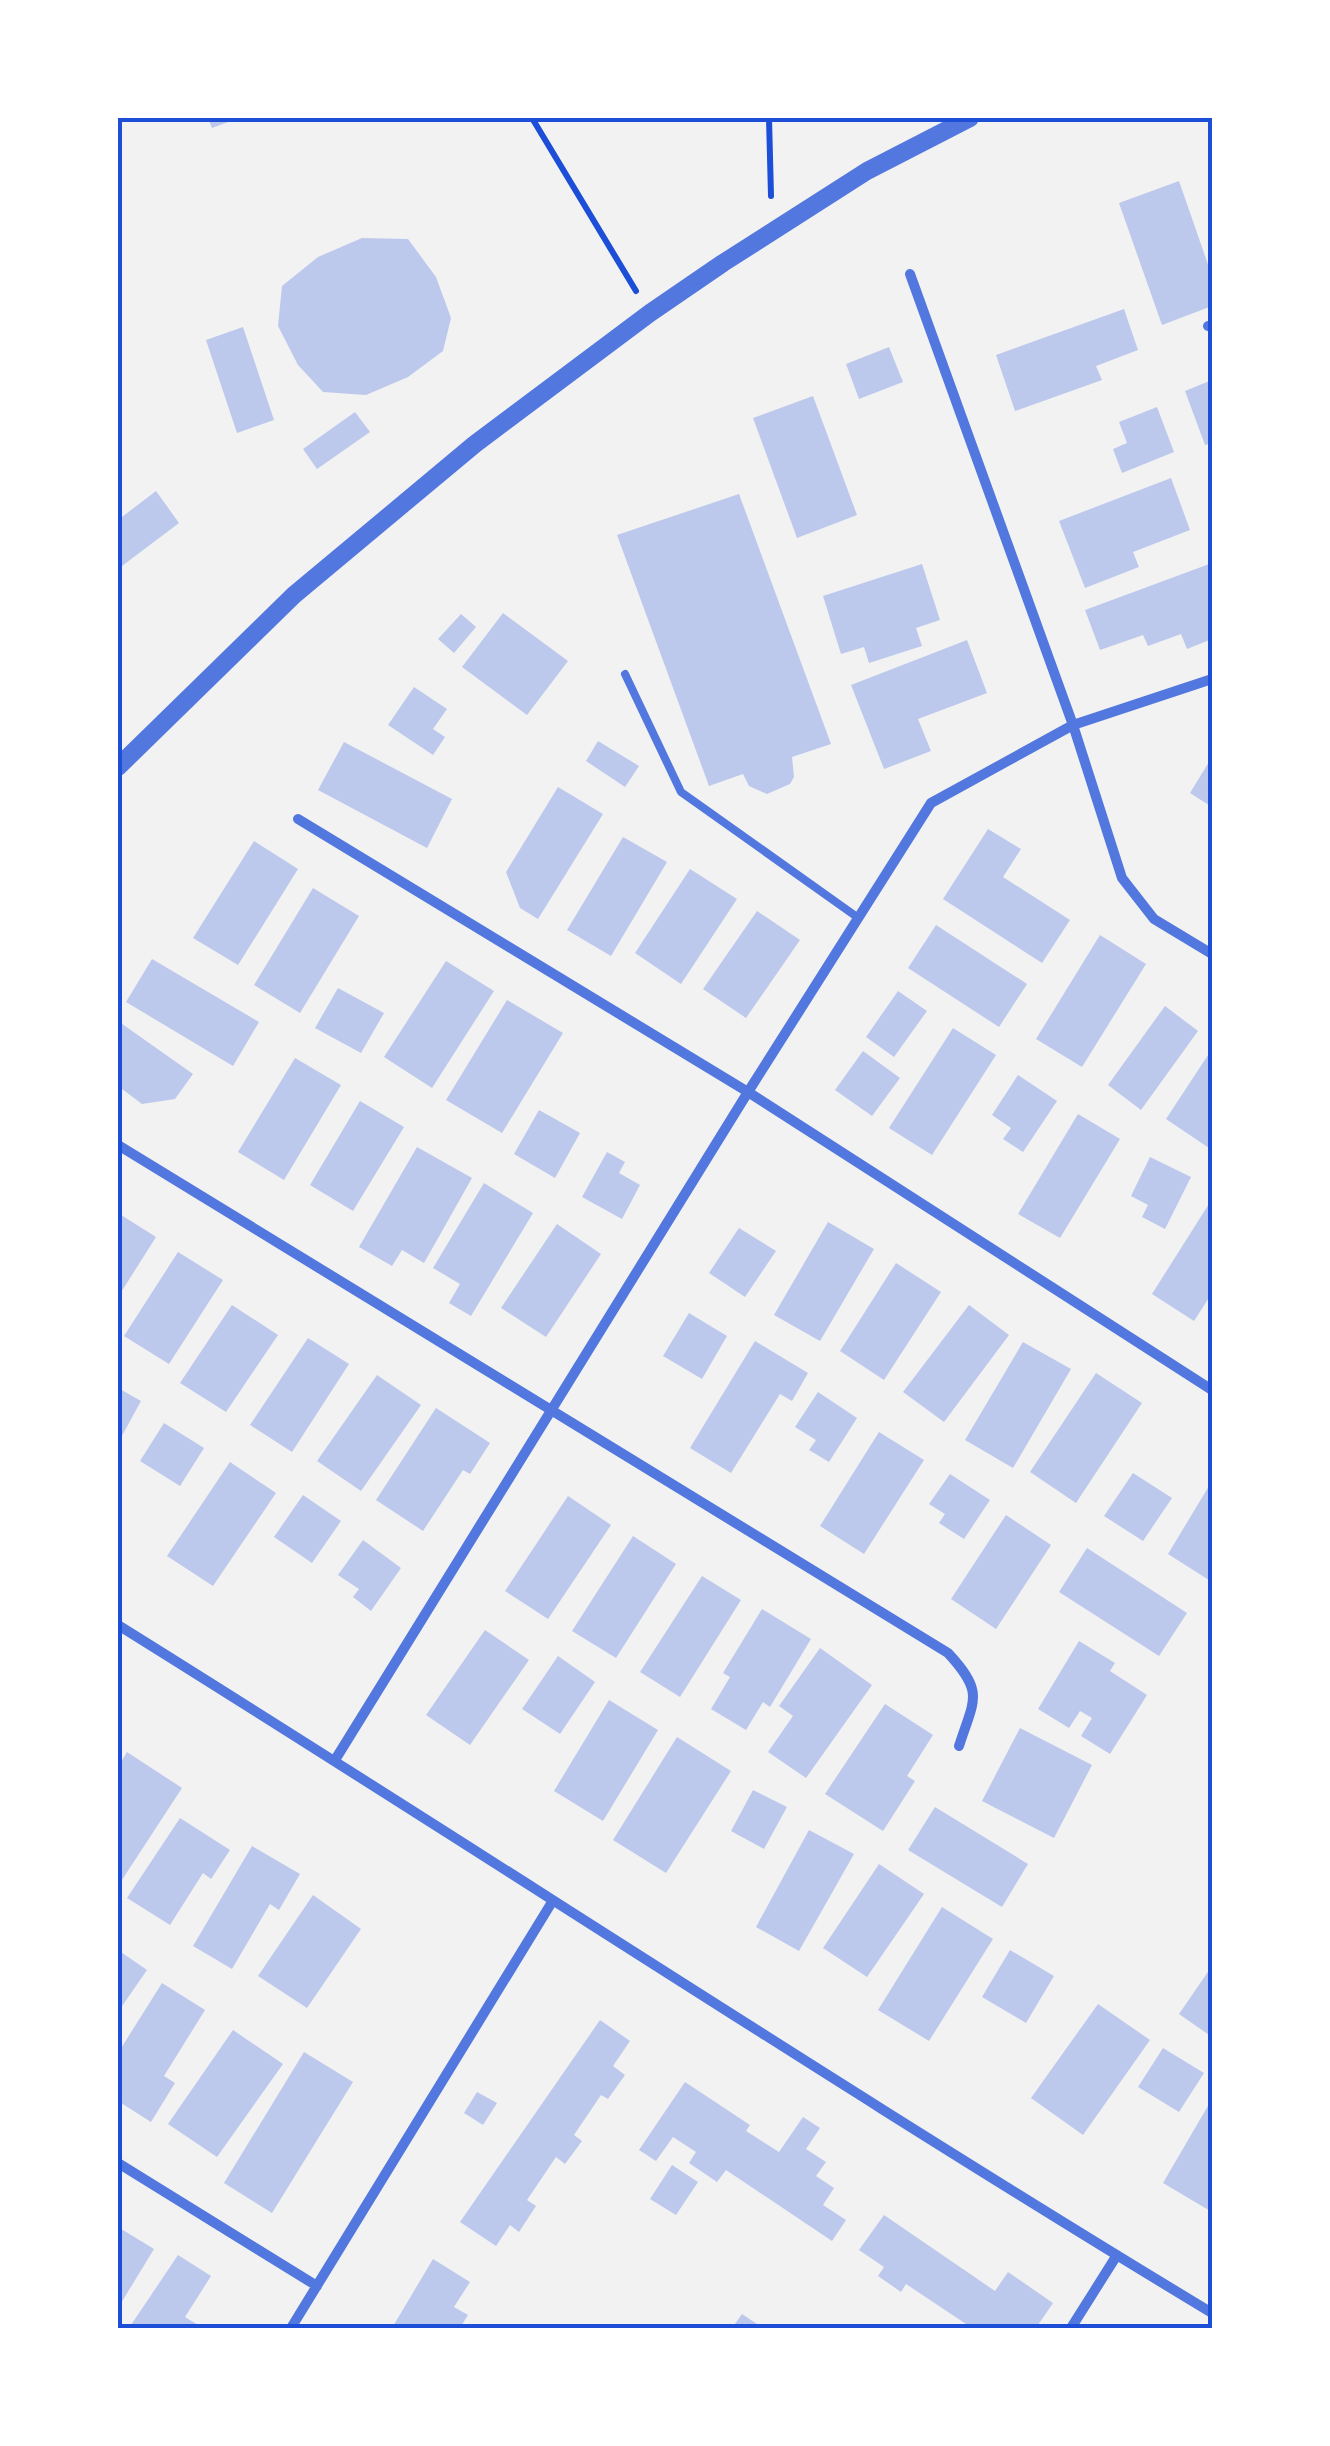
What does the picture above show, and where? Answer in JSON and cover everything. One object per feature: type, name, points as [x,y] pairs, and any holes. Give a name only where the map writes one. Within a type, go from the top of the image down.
[{"type":"street","points":[[118,764],[294,595],[476,444],[650,314],[772,232],[867,172],[970,118]]},
{"type":"street","points":[[910,274],[1073,724],[1122,878],[1154,920],[1212,954]]},
{"type":"street","points":[[334,1760],[931,803],[1073,724],[1212,679]]},
{"type":"street","points":[[298,819],[748,1092],[1212,1390]]},
{"type":"street","points":[[118,1145],[948,1653],[967,1674],[976,1694],[960,1746]]},
{"type":"street","points":[[118,1625],[552,1902],[1212,2313]]},
{"type":"street","points":[[291,2328],[552,1902]]},
{"type":"street","points":[[118,2163],[317,2286]]},
{"type":"street","points":[[1070,2328],[1117,2255]]},
{"type":"lane","points":[[625,674],[681,792],[857,917]]},
{"type":"path","points":[[532,118],[650,314]]},
{"type":"path","points":[[769,118],[772,232]]},
{"type":"building","points":[[208,118],[239,118],[212,128]]},
{"type":"building","points":[[1179,181],[1212,276],[1212,306],[1162,325],[1119,203]]},
{"type":"building","points":[[362,238],[408,239],[436,277],[451,318],[443,351],[408,377],[366,395],[323,392],[298,365],[278,326],[282,286],[318,257]]},
{"type":"building","points":[[1124,309],[1138,350],[1096,366],[1102,380],[1015,411],[996,355]]},
{"type":"building","points":[[243,327],[274,420],[237,433],[206,340]]},
{"type":"building","points":[[889,347],[903,382],[859,399],[846,364]]},
{"type":"building","points":[[1212,380],[1212,443],[1205,445],[1185,391]]},
{"type":"building","points":[[813,396],[857,515],[797,538],[753,418]]},
{"type":"building","points":[[1157,407],[1174,452],[1122,473],[1113,449],[1127,443],[1119,422]]},
{"type":"building","points":[[355,412],[370,432],[317,469],[303,449]]},
{"type":"building","points":[[1171,478],[1190,530],[1133,552],[1139,567],[1085,588],[1059,521]]},
{"type":"building","points":[[156,491],[179,523],[118,569],[118,520]]},
{"type":"building","points":[[739,494],[831,744],[792,757],[794,777],[790,784],[767,794],[749,786],[743,774],[709,786],[617,535]]},
{"type":"building","points":[[1212,563],[1212,639],[1187,649],[1181,634],[1148,646],[1143,635],[1100,650],[1085,610]]},
{"type":"building","points":[[922,564],[940,620],[916,628],[922,646],[869,663],[864,647],[841,654],[823,596]]},
{"type":"building","points":[[503,613],[568,661],[527,715],[462,667]]},
{"type":"building","points":[[461,614],[476,627],[454,653],[438,639]]},
{"type":"building","points":[[967,640],[987,693],[918,719],[931,751],[884,769],[851,685]]},
{"type":"building","points":[[414,687],[447,709],[433,729],[445,737],[433,755],[388,725]]},
{"type":"building","points":[[598,741],[639,766],[625,787],[586,761]]},
{"type":"building","points":[[344,742],[452,799],[427,848],[318,790]]},
{"type":"building","points":[[1212,757],[1212,807],[1190,793]]},
{"type":"building","points":[[558,787],[603,814],[538,919],[520,908],[506,872]]},
{"type":"building","points":[[988,829],[1021,849],[1003,877],[1070,920],[1042,963],[943,899]]},
{"type":"building","points":[[623,837],[667,862],[611,956],[567,930]]},
{"type":"building","points":[[254,841],[298,869],[238,965],[193,938]]},
{"type":"building","points":[[690,869],[737,899],[681,984],[635,953]]},
{"type":"building","points":[[313,888],[359,916],[300,1013],[254,985]]},
{"type":"building","points":[[757,911],[800,940],[746,1018],[703,989]]},
{"type":"building","points":[[936,925],[1027,984],[999,1027],[908,968]]},
{"type":"building","points":[[1100,935],[1146,964],[1082,1067],[1036,1039]]},
{"type":"building","points":[[152,959],[259,1022],[233,1066],[126,1002]]},
{"type":"building","points":[[446,961],[494,991],[432,1088],[384,1057]]},
{"type":"building","points":[[338,988],[384,1013],[361,1053],[315,1028]]},
{"type":"building","points":[[898,991],[927,1011],[894,1057],[866,1037]]},
{"type":"building","points":[[507,1000],[563,1033],[502,1133],[446,1100]]},
{"type":"building","points":[[1165,1006],[1198,1031],[1141,1110],[1108,1085]]},
{"type":"building","points":[[118,1021],[193,1074],[175,1099],[142,1104],[118,1086]]},
{"type":"building","points":[[953,1028],[996,1055],[932,1155],[889,1128]]},
{"type":"building","points":[[1212,1049],[1212,1150],[1166,1119]]},
{"type":"building","points":[[863,1051],[900,1078],[872,1116],[835,1090]]},
{"type":"building","points":[[295,1058],[341,1085],[284,1180],[238,1152]]},
{"type":"building","points":[[1018,1075],[1057,1101],[1023,1152],[1003,1139],[1011,1128],[992,1115]]},
{"type":"building","points":[[360,1101],[404,1127],[353,1211],[310,1185]]},
{"type":"building","points":[[539,1110],[580,1133],[555,1178],[514,1154]]},
{"type":"building","points":[[1078,1114],[1120,1139],[1060,1238],[1018,1214]]},
{"type":"building","points":[[417,1147],[472,1178],[424,1263],[402,1250],[392,1266],[359,1247]]},
{"type":"building","points":[[607,1152],[625,1162],[619,1173],[640,1185],[622,1219],[582,1197]]},
{"type":"building","points":[[1150,1157],[1191,1177],[1165,1229],[1142,1217],[1148,1205],[1131,1196]]},
{"type":"building","points":[[484,1183],[533,1213],[471,1316],[449,1303],[460,1284],[433,1268]]},
{"type":"building","points":[[1212,1199],[1212,1293],[1194,1321],[1152,1294]]},
{"type":"building","points":[[118,1213],[156,1237],[118,1297]]},
{"type":"building","points":[[828,1222],[874,1249],[820,1341],[774,1315]]},
{"type":"building","points":[[557,1224],[601,1254],[546,1337],[501,1308]]},
{"type":"building","points":[[739,1228],[776,1251],[745,1297],[709,1273]]},
{"type":"building","points":[[178,1252],[223,1280],[169,1364],[124,1336]]},
{"type":"building","points":[[896,1263],[941,1292],[884,1380],[840,1351]]},
{"type":"building","points":[[232,1305],[278,1335],[226,1412],[180,1383]]},
{"type":"building","points":[[969,1305],[1009,1335],[944,1422],[903,1392]]},
{"type":"building","points":[[689,1313],[727,1336],[702,1379],[663,1356]]},
{"type":"building","points":[[308,1338],[349,1364],[292,1452],[250,1425]]},
{"type":"building","points":[[755,1341],[808,1373],[792,1401],[780,1394],[731,1473],[690,1448]]},
{"type":"building","points":[[1023,1342],[1071,1369],[1013,1468],[965,1440]]},
{"type":"building","points":[[1096,1373],[1142,1403],[1076,1503],[1030,1472]]},
{"type":"building","points":[[377,1375],[421,1405],[361,1491],[317,1461]]},
{"type":"building","points":[[118,1388],[141,1401],[118,1443]]},
{"type":"building","points":[[818,1392],[857,1418],[829,1462],[809,1450],[816,1440],[795,1427]]},
{"type":"building","points":[[436,1408],[490,1443],[470,1474],[463,1470],[423,1531],[376,1500]]},
{"type":"building","points":[[164,1423],[204,1448],[180,1486],[140,1461]]},
{"type":"building","points":[[879,1432],[924,1460],[864,1554],[820,1526]]},
{"type":"building","points":[[230,1462],[276,1493],[213,1586],[167,1556]]},
{"type":"building","points":[[1133,1473],[1172,1498],[1143,1541],[1104,1516]]},
{"type":"building","points":[[950,1474],[990,1500],[964,1539],[939,1523],[945,1514],[929,1504]]},
{"type":"building","points":[[1212,1481],[1212,1582],[1168,1554]]},
{"type":"building","points":[[303,1495],[341,1521],[312,1563],[274,1537]]},
{"type":"building","points":[[568,1496],[611,1525],[548,1619],[505,1591]]},
{"type":"building","points":[[1006,1515],[1051,1545],[996,1629],[951,1599]]},
{"type":"building","points":[[633,1536],[676,1564],[616,1658],[572,1631]]},
{"type":"building","points":[[363,1540],[401,1568],[371,1611],[353,1597],[359,1589],[338,1575]]},
{"type":"building","points":[[1087,1548],[1187,1613],[1159,1656],[1059,1592]]},
{"type":"building","points":[[702,1576],[741,1600],[680,1697],[640,1672]]},
{"type":"building","points":[[762,1609],[811,1639],[770,1707],[763,1702],[746,1730],[711,1709],[730,1677],[723,1673]]},
{"type":"building","points":[[485,1630],[529,1660],[470,1745],[426,1715]]},
{"type":"building","points":[[1079,1641],[1115,1663],[1110,1671],[1147,1695],[1110,1754],[1081,1736],[1092,1718],[1080,1711],[1069,1728],[1038,1709]]},
{"type":"building","points":[[820,1648],[872,1685],[806,1778],[768,1752],[793,1716],[779,1706]]},
{"type":"building","points":[[558,1656],[595,1682],[560,1734],[522,1709]]},
{"type":"building","points":[[609,1700],[658,1730],[603,1821],[554,1791]]},
{"type":"building","points":[[885,1704],[933,1735],[907,1776],[915,1781],[883,1831],[825,1794]]},
{"type":"building","points":[[1020,1728],[1092,1765],[1054,1838],[982,1801]]},
{"type":"building","points":[[677,1737],[731,1771],[666,1873],[613,1840]]},
{"type":"building","points":[[127,1752],[182,1788],[118,1886],[118,1767]]},
{"type":"building","points":[[753,1790],[787,1807],[764,1849],[731,1831]]},
{"type":"building","points":[[935,1807],[1028,1864],[1002,1907],[908,1850]]},
{"type":"building","points":[[180,1818],[230,1850],[211,1879],[203,1873],[170,1925],[127,1898]]},
{"type":"building","points":[[809,1830],[854,1854],[799,1951],[756,1927]]},
{"type":"building","points":[[252,1846],[300,1874],[279,1910],[270,1904],[232,1969],[193,1946]]},
{"type":"building","points":[[879,1864],[924,1894],[867,1977],[823,1948]]},
{"type":"building","points":[[313,1895],[361,1929],[307,2008],[258,1976]]},
{"type":"building","points":[[942,1907],[993,1939],[929,2041],[878,2010]]},
{"type":"building","points":[[118,1950],[147,1970],[118,2012]]},
{"type":"building","points":[[1010,1950],[1054,1976],[1026,2023],[982,1997]]},
{"type":"building","points":[[1212,1966],[1212,2037],[1179,2014]]},
{"type":"building","points":[[162,1983],[205,2010],[164,2076],[175,2083],[151,2122],[118,2101],[118,2053]]},
{"type":"building","points":[[1098,2004],[1150,2040],[1083,2135],[1031,2098]]},
{"type":"building","points":[[600,2020],[630,2041],[613,2066],[625,2075],[608,2099],[601,2095],[574,2135],[582,2141],[565,2164],[556,2157],[527,2200],[536,2206],[519,2232],[510,2225],[496,2246],[460,2222]]},
{"type":"building","points":[[233,2030],[283,2064],[217,2157],[168,2124]]},
{"type":"building","points":[[1163,2048],[1204,2073],[1179,2112],[1138,2087]]},
{"type":"building","points":[[304,2052],[353,2082],[272,2213],[224,2183]]},
{"type":"building","points":[[685,2082],[750,2125],[746,2131],[779,2152],[803,2117],[820,2128],[806,2149],[826,2162],[816,2176],[834,2188],[823,2205],[846,2220],[832,2241],[726,2170],[717,2182],[689,2163],[696,2152],[673,2137],[656,2161],[639,2150]]},
{"type":"building","points":[[477,2092],[497,2103],[483,2125],[464,2113]]},
{"type":"building","points":[[1212,2099],[1212,2212],[1163,2183]]},
{"type":"building","points":[[672,2165],[698,2182],[676,2215],[650,2199]]},
{"type":"building","points":[[884,2215],[995,2291],[1008,2272],[1053,2303],[1036,2328],[972,2328],[906,2284],[901,2292],[878,2276],[884,2267],[859,2250]]},
{"type":"building","points":[[118,2227],[154,2249],[118,2308]]},
{"type":"building","points":[[178,2255],[211,2276],[185,2317],[198,2325],[196,2328],[129,2328]]},
{"type":"building","points":[[433,2259],[470,2282],[454,2307],[468,2315],[460,2328],[392,2328]]},
{"type":"building","points":[[742,2314],[763,2328],[732,2328]]}]
